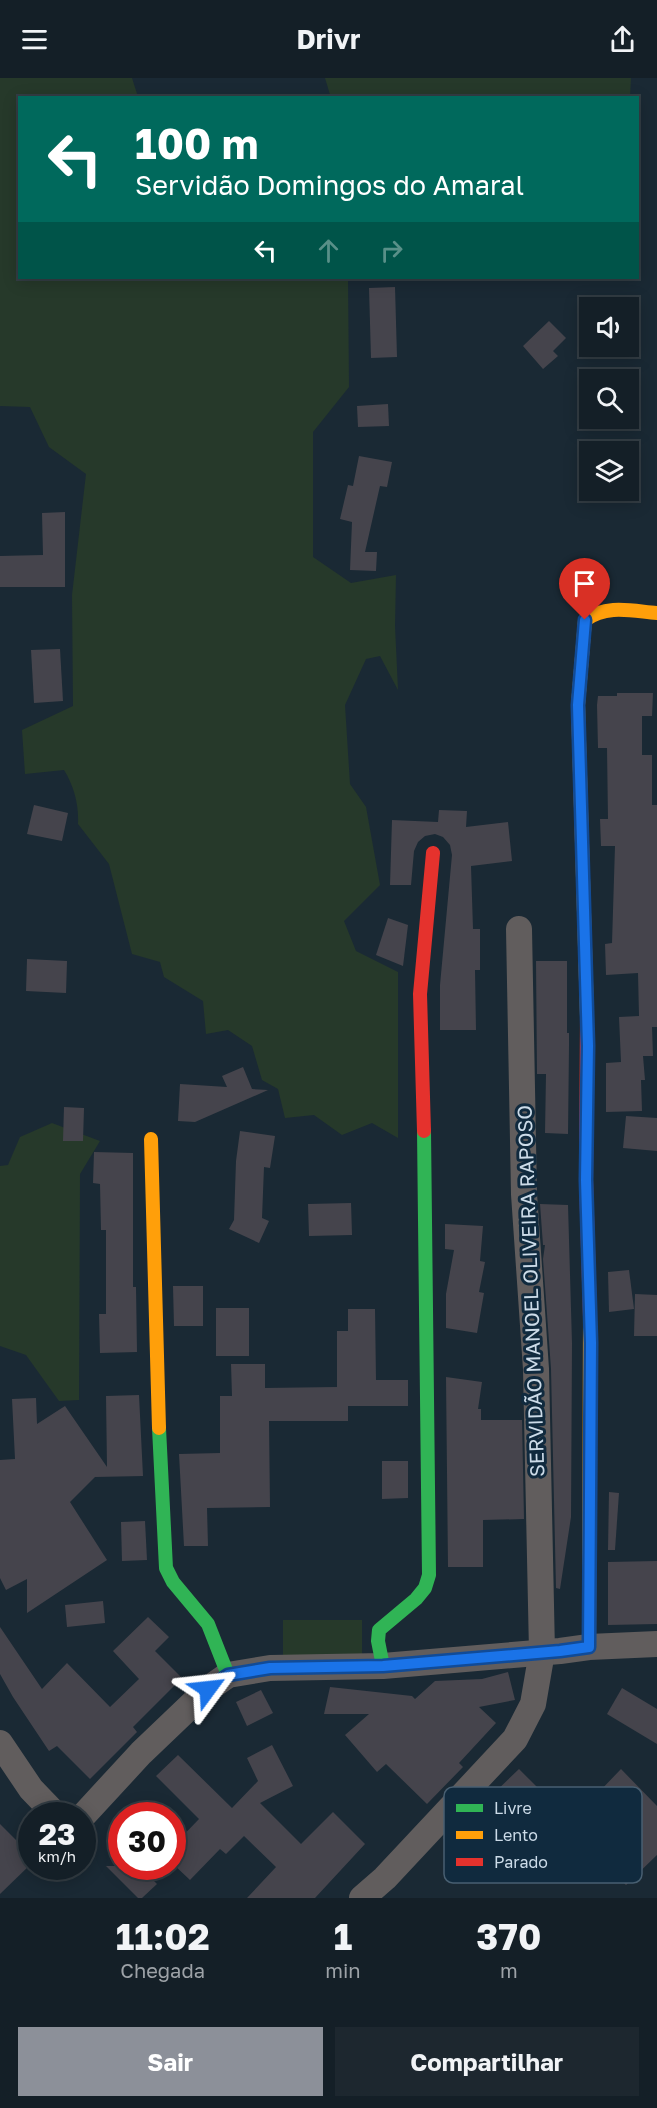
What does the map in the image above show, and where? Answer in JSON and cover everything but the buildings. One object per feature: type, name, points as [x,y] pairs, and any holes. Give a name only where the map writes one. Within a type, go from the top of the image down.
[{"type":"street","points":[[589,1647],[591,1343],[586,1180],[588,1046],[578,705],[585,620],[592,614],[606,610],[657,613]]},
{"type":"street","points":[[383,1666],[377,1636],[382,1626],[422,1593],[428,1586],[429,1575],[426,1199],[420,994],[433,854]]},
{"type":"street","name":"SERVIDÃO MANOEL OLIVEIRA RAPOSO","points":[[469,1787],[514,1739],[533,1704],[542,1652],[536,1369],[524,1194],[519,929]]},
{"type":"street","points":[[150,1139],[156,1359],[166,1568],[173,1582],[208,1624],[228,1675]]},
{"type":"street","points":[[96,1802],[141,1753],[208,1689],[228,1675],[270,1668],[383,1666],[589,1647],[657,1644]]},
{"type":"street","points":[[0,1743],[31,1789],[44,1802]]},
{"type":"street","name":"SERVIDÃO MANOEL OLIVEIRA RAPOSO","points":[[362,1898],[385,1878],[444,1814]]},
{"type":"green space","points":[[0,78],[132,78],[138,96],[18,96],[18,279],[348,279],[349,387],[313,432],[313,557],[351,583],[396,575],[395,626],[398,690],[380,656],[366,659],[345,705],[350,784],[366,807],[380,885],[344,921],[356,951],[398,972],[398,1138],[372,1123],[342,1135],[314,1115],[285,1118],[278,1089],[262,1080],[252,1046],[228,1030],[206,1034],[203,1001],[164,977],[160,962],[132,954],[109,864],[78,824],[75,796],[64,770],[25,774],[22,730],[73,706],[72,595],[86,474],[49,447],[30,407],[0,406]]},
{"type":"green space","points":[[325,78],[631,78],[630,96],[330,96]]},
{"type":"green space","points":[[52,1123],[100,1141],[80,1174],[79,1400],[59,1401],[26,1355],[0,1346],[0,1166],[8,1165],[20,1137]]},
{"type":"green space","points":[[283,1620],[362,1620],[362,1658],[283,1658]]},
{"type":"traffic: fast","points":[[383,1666],[378,1641],[379,1630],[416,1599],[425,1588],[429,1575],[424,1131]]},
{"type":"traffic: fast","points":[[159,1428],[166,1568],[173,1582],[208,1624],[228,1675]]},
{"type":"traffic: slow","points":[[587,1016],[578,705],[585,620],[611,610],[657,613]]},
{"type":"traffic: slow","points":[[151,1139],[159,1428]]},
{"type":"traffic: slow","points":[[589,1647],[590,1317]]},
{"type":"traffic: jam","points":[[424,1131],[420,994],[433,853]]},
{"type":"traffic: jam","points":[[587,1016],[586,1180],[590,1317]]},
{"type":"route","points":[[208,1689],[228,1675],[270,1668],[383,1666],[589,1647],[591,1343],[586,1180],[588,1046],[578,705],[585,620]]}]
